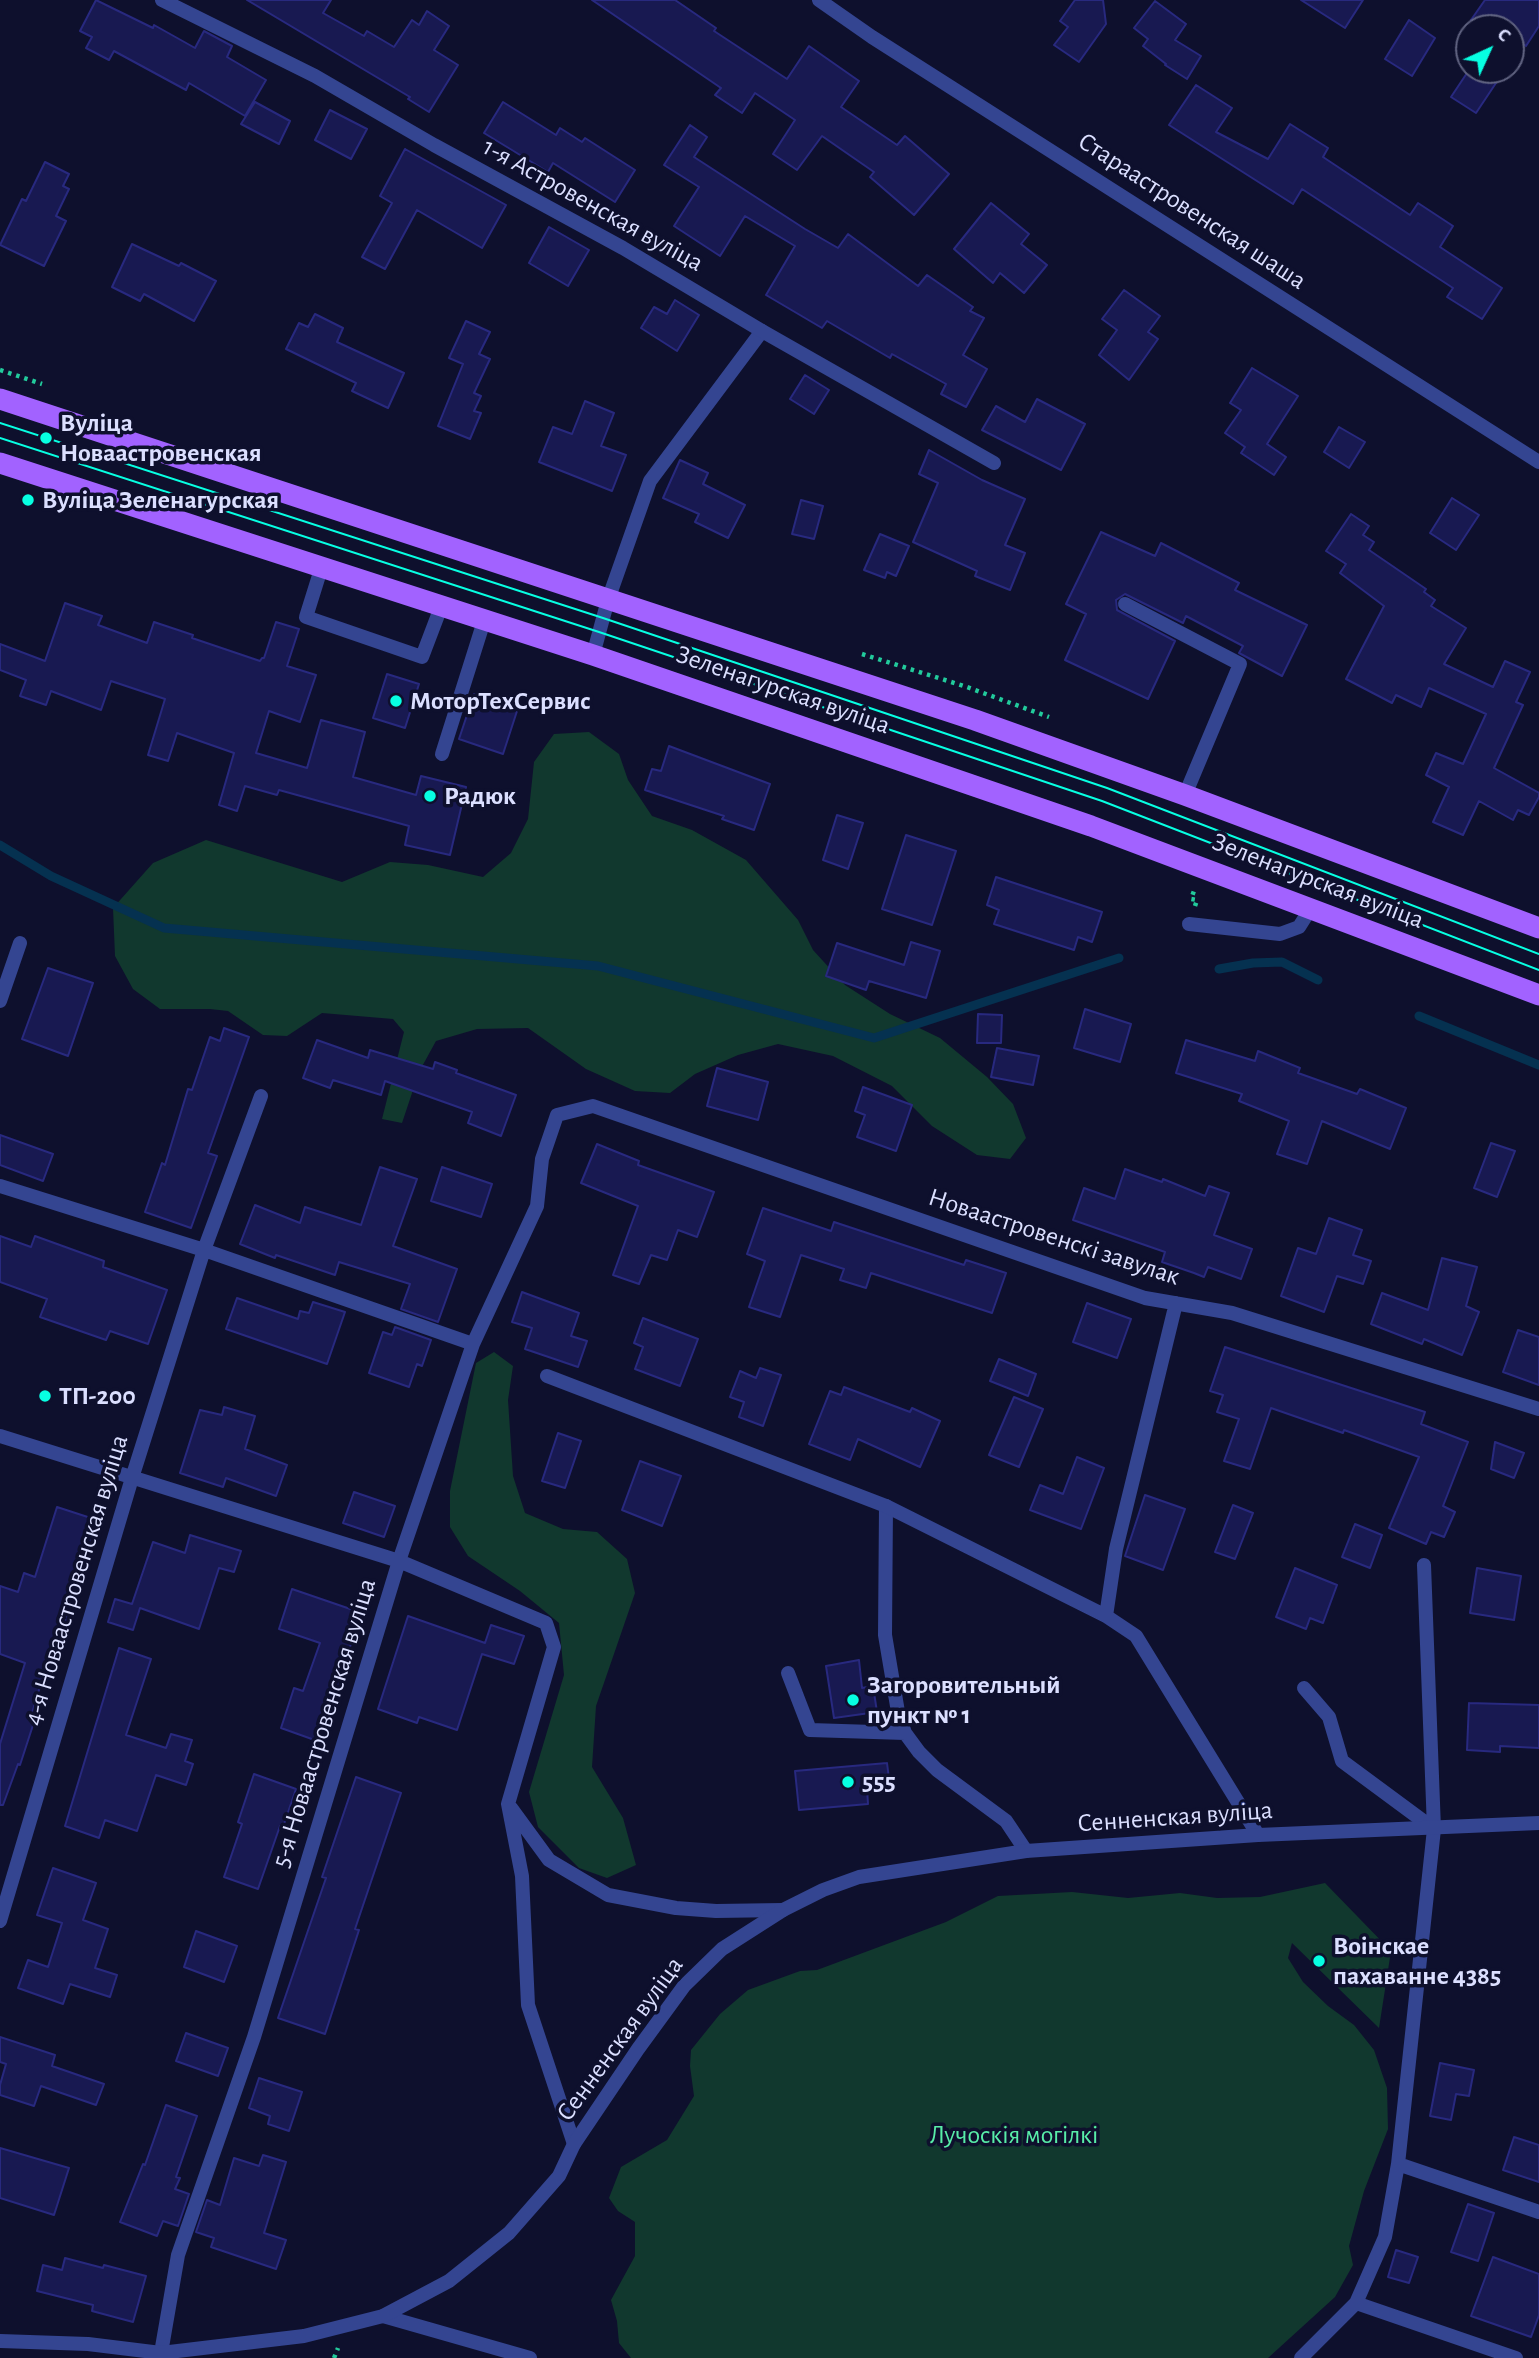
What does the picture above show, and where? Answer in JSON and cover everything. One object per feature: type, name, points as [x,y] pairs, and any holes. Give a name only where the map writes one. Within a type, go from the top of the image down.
[{"type":"main road","name":"Зеленагурская вуліца","points":[[0,399],[975,720],[1185,795],[1539,928]]},
{"type":"main road","name":"Зеленагурская вуліца","points":[[0,463],[593,655],[1091,826],[1539,995]]},
{"type":"street","name":"1-я Астровенская вуліца","points":[[162,0],[315,76],[434,145],[623,248],[762,331],[994,463]]},
{"type":"street","name":"Стараастровенская шаша","points":[[819,0],[883,44],[1539,462]]},
{"type":"street","points":[[593,655],[608,600],[650,481],[762,331]]},
{"type":"street","points":[[321,569],[306,617],[422,657],[440,607]]},
{"type":"street","points":[[1125,604],[1240,664],[1185,795]]},
{"type":"street","points":[[442,754],[484,621]]},
{"type":"street","points":[[1189,924],[1280,934],[1299,927],[1311,908]]},
{"type":"street","points":[[0,1001],[20,943]]},
{"type":"street","name":"4-я Новаастровенская вуліца","points":[[0,1921],[132,1478],[204,1250],[261,1096]]},
{"type":"street","name":"Новаастровенскі завулак","points":[[557,1115],[593,1106],[1145,1298],[1232,1313],[1539,1409]]},
{"type":"street","name":"5-я Новаастровенская вуліца","points":[[161,2353],[178,2255],[254,2037],[399,1560],[473,1344],[537,1206],[542,1159],[557,1115]]},
{"type":"street","points":[[0,1186],[204,1250],[473,1344]]},
{"type":"street","points":[[1106,1616],[1116,1549],[1176,1303]]},
{"type":"street","points":[[547,1376],[886,1506],[1106,1616],[1136,1636],[1258,1835]]},
{"type":"street","points":[[0,1436],[399,1560],[546,1623],[554,1647],[508,1804],[522,1876],[528,2005],[574,2144]]},
{"type":"street","points":[[886,1506],[885,1635],[898,1712],[905,1733],[937,1770],[1006,1821],[1026,1851]]},
{"type":"street","points":[[1301,2358],[1356,2303],[1385,2237],[1398,2164],[1434,1829],[1424,1565]]},
{"type":"street","points":[[788,1674],[810,1730],[905,1733]]},
{"type":"street","points":[[1304,1688],[1329,1717],[1342,1761],[1434,1829]]},
{"type":"street","points":[[508,1804],[550,1860],[608,1895],[676,1908],[716,1911],[783,1910]]},
{"type":"street","name":"Сенненская вуліца","points":[[0,2341],[88,2344],[161,2353],[304,2336],[383,2316],[449,2281],[509,2233],[559,2176],[574,2144],[684,1986],[722,1949],[783,1910],[823,1890],[859,1877],[1026,1851],[1258,1835],[1536,1826]]},
{"type":"street","points":[[1398,2164],[1539,2213]]},
{"type":"street","points":[[1356,2303],[1516,2358]]},
{"type":"street","points":[[383,2316],[530,2358]]},
{"type":"green space","points":[[589,732],[619,754],[628,780],[652,816],[692,830],[746,860],[798,920],[813,950],[845,985],[890,1014],[940,1038],[987,1077],[1013,1104],[1026,1138],[1010,1159],[977,1155],[932,1126],[892,1086],[833,1056],[778,1044],[738,1055],[695,1074],[670,1093],[635,1091],[586,1069],[528,1028],[477,1029],[436,1041],[419,1072],[402,1123],[382,1119],[404,1032],[393,1019],[322,1013],[287,1036],[263,1035],[228,1011],[160,1009],[133,989],[115,956],[113,908],[153,863],[206,840],[342,882],[390,862],[428,865],[483,877],[511,853],[528,819],[534,762],[554,734]]},
{"type":"green space","points":[[494,1352],[513,1366],[508,1400],[513,1476],[525,1513],[563,1529],[597,1532],[627,1559],[635,1593],[596,1706],[592,1767],[623,1818],[636,1865],[607,1878],[579,1868],[538,1827],[529,1792],[564,1675],[559,1623],[520,1591],[468,1556],[450,1527],[450,1491],[476,1363]]},
{"type":"green space","name":"Лучоскія могілкі","points":[[1325,1883],[1391,1951],[1379,2028],[1292,1943],[1288,1958],[1303,1982],[1328,2006],[1354,2025],[1374,2050],[1387,2088],[1388,2129],[1364,2191],[1349,2246],[1353,2265],[1335,2297],[1268,2358],[631,2358],[619,2343],[611,2300],[635,2256],[635,2222],[618,2211],[609,2198],[621,2167],[667,2140],[694,2096],[691,2050],[720,2014],[748,1990],[800,1971],[817,1970],[946,1922],[998,1896],[1072,1892],[1128,1898],[1180,1893],[1217,1898],[1260,1897]]},
{"type":"building","points":[[96,0],[153,28],[154,25],[195,48],[204,31],[232,46],[227,57],[266,80],[245,116],[189,83],[186,90],[114,51],[109,60],[86,48],[92,37],[80,31]]},
{"type":"building","points":[[247,0],[331,0],[323,13],[364,36],[367,31],[394,47],[412,20],[419,25],[427,11],[449,26],[434,50],[458,65],[429,112],[408,99],[410,97]]},
{"type":"building","points":[[592,0],[675,0],[716,28],[714,31],[787,79],[809,46],[859,81],[841,107],[897,145],[905,136],[949,174],[914,215],[870,177],[874,172],[822,136],[797,170],[773,154],[795,120],[755,93],[742,113],[715,95],[721,88]]},
{"type":"building","points":[[1075,0],[1103,0],[1106,24],[1079,62],[1054,45],[1068,27],[1060,21]]},
{"type":"building","points":[[1301,0],[1363,0],[1345,28]]},
{"type":"building","points":[[1485,0],[1539,0],[1539,26],[1526,46],[1525,14],[1475,14]]},
{"type":"building","points":[[1155,1],[1186,24],[1175,40],[1201,56],[1187,79],[1143,46],[1148,39],[1134,28]]},
{"type":"building","points":[[1409,20],[1435,38],[1412,76],[1385,59]]},
{"type":"building","points":[[1460,84],[1495,84],[1476,113],[1451,97]]},
{"type":"building","points":[[1196,85],[1232,108],[1216,132],[1268,159],[1290,124],[1328,148],[1323,157],[1410,215],[1418,203],[1453,226],[1440,247],[1502,288],[1482,319],[1447,297],[1453,288],[1302,189],[1293,204],[1169,125]]},
{"type":"building","points":[[255,102],[290,121],[279,144],[241,124]]},
{"type":"building","points":[[503,102],[556,135],[560,128],[582,142],[585,138],[635,170],[615,202],[553,163],[548,172],[484,133]]},
{"type":"building","points":[[330,110],[367,129],[351,159],[315,140]]},
{"type":"building","points":[[690,125],[707,137],[694,157],[838,248],[848,234],[918,286],[927,275],[973,307],[970,311],[984,318],[963,355],[987,369],[966,407],[941,394],[946,384],[892,354],[890,358],[827,321],[822,328],[766,295],[795,246],[745,216],[720,256],[674,226],[699,187],[664,165]]},
{"type":"building","points":[[405,149],[506,205],[482,248],[417,210],[385,269],[362,257],[392,203],[380,196]]},
{"type":"building","points":[[45,162],[69,174],[63,186],[69,189],[56,216],[66,221],[44,266],[0,245],[22,199],[26,201]]},
{"type":"building","points":[[991,203],[1029,234],[1021,244],[1047,265],[1024,293],[1000,273],[993,283],[954,249]]},
{"type":"building","points":[[549,227],[589,250],[568,286],[529,263]]},
{"type":"building","points":[[132,244],[179,266],[181,263],[216,281],[194,321],[144,294],[140,301],[112,287]]},
{"type":"building","points":[[1124,290],[1160,316],[1148,332],[1158,339],[1129,380],[1099,355],[1117,330],[1102,319]]},
{"type":"building","points":[[675,300],[699,315],[677,351],[641,328],[654,307],[667,314]]},
{"type":"building","points":[[315,314],[343,328],[337,342],[404,373],[388,408],[352,391],[356,383],[286,349],[299,323],[308,327]]},
{"type":"building","points":[[466,321],[490,332],[479,354],[490,359],[474,393],[481,396],[474,411],[481,413],[470,439],[438,426],[463,364],[449,358]]},
{"type":"building","points":[[1252,368],[1298,396],[1267,444],[1286,457],[1274,475],[1241,453],[1245,447],[1225,433],[1241,410],[1230,403]]},
{"type":"building","points":[[805,375],[829,390],[814,414],[790,399]]},
{"type":"building","points":[[1037,399],[1085,424],[1061,470],[982,430],[996,406],[1025,422]]},
{"type":"building","points":[[585,401],[614,413],[601,446],[626,455],[612,491],[539,462],[553,427],[572,434]]},
{"type":"building","points":[[1339,427],[1365,442],[1349,468],[1324,452]]},
{"type":"building","points":[[929,450],[982,480],[1025,499],[1005,545],[1025,553],[1010,590],[975,576],[977,571],[913,542],[938,483],[919,474]]},
{"type":"building","points":[[680,460],[708,473],[703,484],[745,505],[728,538],[695,522],[699,514],[663,498]]},
{"type":"building","points":[[1452,498],[1479,515],[1456,550],[1430,533]]},
{"type":"building","points":[[801,500],[823,506],[814,539],[792,534]]},
{"type":"building","points":[[1351,514],[1369,526],[1363,535],[1374,542],[1369,550],[1426,589],[1424,592],[1435,600],[1431,606],[1466,628],[1444,664],[1493,687],[1505,661],[1530,672],[1516,702],[1523,705],[1494,768],[1539,793],[1529,815],[1518,810],[1513,820],[1479,801],[1463,835],[1433,822],[1449,787],[1426,775],[1436,753],[1463,764],[1486,714],[1429,688],[1421,707],[1396,695],[1392,703],[1346,679],[1384,606],[1340,573],[1346,564],[1326,551]]},
{"type":"building","points":[[1101,532],[1155,556],[1161,543],[1239,583],[1235,590],[1307,625],[1282,676],[1239,653],[1243,646],[1186,616],[1183,623],[1125,594],[1116,600],[1117,610],[1175,641],[1148,699],[1065,660],[1086,614],[1066,604]]},
{"type":"building","points":[[880,534],[909,546],[896,576],[887,572],[885,578],[864,570]]},
{"type":"building","points":[[65,603],[102,616],[98,625],[147,643],[154,622],[260,661],[264,658],[276,622],[299,629],[287,666],[316,675],[300,722],[269,711],[256,753],[307,768],[321,720],[365,732],[353,777],[416,795],[421,776],[466,787],[450,855],[405,845],[409,826],[279,790],[277,795],[245,786],[237,811],[219,805],[234,753],[177,733],[168,761],[148,755],[165,699],[111,681],[101,710],[51,691],[46,705],[20,696],[26,680],[0,670],[0,644],[45,661]]},
{"type":"building","name":"МоторТехСервис","points":[[387,674],[419,684],[405,728],[373,718]]},
{"type":"building","points":[[474,694],[518,708],[503,754],[459,739]]},
{"type":"building","points":[[669,746],[770,784],[754,830],[722,819],[724,816],[645,790],[652,769],[661,771]]},
{"type":"building","points":[[837,815],[863,823],[848,869],[823,860]]},
{"type":"building","points":[[906,835],[956,851],[932,925],[882,909]]},
{"type":"building","points":[[996,877],[1102,912],[1092,942],[1078,937],[1074,950],[994,924],[999,910],[987,905]]},
{"type":"building","points":[[911,942],[940,951],[926,998],[869,981],[866,990],[826,976],[837,943],[904,965]]},
{"type":"building","points":[[48,968],[93,983],[68,1056],[22,1039]]},
{"type":"building","points":[[1085,1009],[1131,1024],[1120,1062],[1074,1048]]},
{"type":"building","points":[[978,1014],[1002,1015],[1001,1043],[977,1043]]},
{"type":"building","points":[[224,1028],[249,1037],[208,1153],[217,1156],[191,1228],[145,1212],[162,1163],[165,1165],[188,1089],[192,1090],[210,1037],[220,1041]]},
{"type":"building","points":[[317,1040],[368,1058],[370,1050],[433,1069],[435,1062],[457,1070],[456,1073],[516,1095],[501,1136],[468,1123],[472,1112],[385,1081],[381,1095],[333,1080],[330,1088],[303,1078]]},
{"type":"building","points":[[1186,1040],[1255,1061],[1258,1051],[1300,1068],[1298,1073],[1357,1094],[1360,1089],[1406,1108],[1390,1149],[1322,1121],[1307,1164],[1277,1154],[1289,1121],[1239,1101],[1242,1094],[1176,1073]]},
{"type":"building","points":[[997,1048],[1039,1056],[1033,1085],[991,1077]]},
{"type":"building","points":[[717,1068],[768,1082],[758,1120],[707,1106]]},
{"type":"building","points":[[863,1087],[912,1105],[896,1151],[857,1137],[865,1115],[855,1111]]},
{"type":"building","points":[[0,1135],[53,1154],[43,1181],[0,1165]]},
{"type":"building","points":[[1491,1143],[1515,1151],[1497,1197],[1474,1188]]},
{"type":"building","points":[[597,1144],[639,1161],[638,1165],[714,1192],[697,1237],[678,1230],[667,1260],[651,1255],[639,1284],[613,1275],[638,1206],[581,1183]]},
{"type":"building","points":[[380,1167],[417,1179],[393,1246],[457,1269],[438,1322],[401,1309],[410,1284],[339,1262],[335,1275],[276,1255],[275,1258],[240,1244],[255,1205],[300,1223],[305,1207],[361,1225]]},
{"type":"building","points":[[442,1167],[492,1184],[481,1217],[431,1201]]},
{"type":"building","points":[[1125,1169],[1162,1182],[1163,1179],[1205,1196],[1209,1186],[1229,1193],[1214,1235],[1252,1249],[1241,1279],[1208,1267],[1204,1277],[1162,1262],[1165,1252],[1073,1220],[1084,1188],[1115,1199]]},
{"type":"building","points":[[763,1208],[831,1231],[834,1222],[964,1265],[966,1260],[1006,1273],[992,1313],[871,1273],[866,1288],[840,1280],[844,1269],[801,1255],[780,1317],[749,1307],[765,1261],[747,1254]]},
{"type":"building","points":[[1329,1218],[1362,1230],[1353,1255],[1371,1261],[1363,1284],[1337,1276],[1324,1312],[1281,1296],[1298,1248],[1316,1254]]},
{"type":"building","points":[[0,1236],[31,1247],[35,1236],[104,1261],[103,1267],[167,1290],[148,1344],[110,1331],[106,1340],[40,1317],[47,1299],[0,1282]]},
{"type":"building","points":[[1442,1258],[1477,1267],[1466,1306],[1479,1312],[1462,1355],[1424,1339],[1422,1344],[1371,1324],[1382,1293],[1428,1310]]},
{"type":"building","points":[[522,1292],[579,1313],[571,1336],[587,1341],[578,1367],[525,1349],[532,1328],[512,1322]]},
{"type":"building","points":[[237,1298],[298,1319],[300,1311],[309,1313],[313,1302],[345,1312],[327,1364],[226,1329]]},
{"type":"building","points":[[1087,1303],[1131,1319],[1117,1358],[1073,1342]]},
{"type":"building","points":[[643,1318],[698,1339],[680,1386],[635,1369],[643,1347],[634,1343]]},
{"type":"building","points":[[395,1327],[431,1340],[422,1366],[417,1364],[409,1387],[369,1373],[383,1332],[392,1335]]},
{"type":"building","points":[[1518,1330],[1539,1337],[1539,1385],[1503,1372]]},
{"type":"building","points":[[1225,1347],[1425,1412],[1421,1424],[1468,1442],[1443,1506],[1455,1512],[1444,1537],[1431,1532],[1426,1544],[1389,1528],[1419,1457],[1344,1430],[1343,1433],[1271,1408],[1250,1469],[1224,1461],[1239,1419],[1217,1412],[1223,1395],[1210,1391]]},
{"type":"building","points":[[999,1359],[1036,1374],[1028,1396],[990,1381]]},
{"type":"building","points":[[760,1368],[781,1375],[763,1426],[739,1417],[744,1402],[730,1397],[740,1371],[756,1378]]},
{"type":"building","points":[[844,1387],[910,1412],[912,1408],[940,1421],[920,1467],[858,1439],[850,1460],[809,1444],[830,1391],[841,1395]]},
{"type":"building","points":[[1014,1397],[1043,1409],[1019,1467],[989,1455]]},
{"type":"building","points":[[224,1407],[255,1416],[245,1449],[287,1465],[276,1496],[226,1478],[223,1487],[180,1473],[200,1410],[222,1415]]},
{"type":"building","points":[[558,1433],[581,1441],[565,1488],[542,1481]]},
{"type":"building","points":[[1495,1442],[1524,1453],[1514,1478],[1491,1469]]},
{"type":"building","points":[[1077,1457],[1104,1468],[1081,1529],[1030,1510],[1040,1485],[1063,1494]]},
{"type":"building","points":[[640,1461],[681,1476],[662,1526],[622,1510]]},
{"type":"building","points":[[354,1492],[395,1506],[384,1537],[343,1523]]},
{"type":"building","points":[[1145,1495],[1185,1509],[1163,1570],[1125,1556]]},
{"type":"building","points":[[1233,1505],[1253,1513],[1235,1559],[1215,1552]]},
{"type":"building","points":[[57,1507],[100,1521],[84,1570],[79,1569],[64,1616],[67,1617],[48,1671],[45,1670],[30,1720],[34,1722],[20,1765],[18,1764],[3,1805],[0,1805],[0,1744],[25,1663],[0,1654],[0,1586],[18,1592],[24,1573],[35,1577]]},
{"type":"building","points":[[1355,1524],[1382,1535],[1370,1568],[1342,1557]]},
{"type":"building","points":[[190,1535],[241,1551],[234,1572],[219,1568],[199,1629],[140,1608],[133,1630],[108,1622],[115,1599],[132,1604],[153,1542],[185,1553]]},
{"type":"building","points":[[1295,1568],[1337,1585],[1323,1623],[1310,1618],[1306,1629],[1276,1617]]},
{"type":"building","points":[[1477,1568],[1521,1576],[1514,1620],[1470,1613]]},
{"type":"building","points":[[292,1589],[362,1613],[339,1678],[344,1680],[323,1743],[281,1728],[294,1688],[303,1691],[320,1643],[279,1629]]},
{"type":"building","points":[[408,1616],[485,1643],[491,1625],[524,1636],[514,1664],[482,1654],[457,1730],[419,1717],[417,1723],[378,1709]]},
{"type":"building","points":[[119,1648],[151,1659],[126,1735],[166,1748],[171,1734],[192,1740],[185,1761],[193,1764],[186,1785],[156,1775],[137,1831],[105,1820],[99,1838],[65,1826]]},
{"type":"building","name":"Загоровительный пункт № 1","points":[[859,1660],[862,1688],[873,1686],[877,1712],[834,1718],[826,1666]]},
{"type":"building","points":[[1469,1703],[1539,1705],[1539,1748],[1500,1746],[1500,1752],[1467,1750]]},
{"type":"building","points":[[887,1763],[890,1787],[867,1789],[868,1804],[799,1810],[795,1771]]},
{"type":"building","points":[[254,1774],[296,1789],[258,1889],[224,1877],[242,1824],[238,1822]]},
{"type":"building","points":[[356,1777],[401,1793],[355,1929],[359,1930],[325,2034],[278,2018],[326,1878],[322,1877]]},
{"type":"building","points":[[53,1868],[96,1883],[83,1920],[108,1929],[95,1968],[117,1975],[110,1997],[70,1984],[63,2004],[18,1988],[28,1960],[48,1967],[62,1923],[37,1915]]},
{"type":"building","points":[[196,1931],[237,1946],[224,1982],[184,1967]]},
{"type":"building","points":[[186,2033],[228,2048],[218,2076],[176,2061]]},
{"type":"building","points":[[0,2037],[55,2055],[52,2066],[104,2084],[96,2105],[41,2086],[34,2106],[0,2095],[6,2064],[0,2062]]},
{"type":"building","points":[[1440,2063],[1474,2070],[1469,2096],[1456,2094],[1451,2120],[1430,2116]]},
{"type":"building","points":[[259,2078],[302,2092],[289,2131],[268,2124],[270,2116],[249,2108]]},
{"type":"building","points":[[166,2105],[197,2116],[176,2177],[180,2178],[175,2189],[189,2194],[178,2226],[163,2221],[157,2236],[120,2222],[143,2164],[145,2165]]},
{"type":"building","points":[[1514,2137],[1539,2145],[1539,2182],[1503,2170]]},
{"type":"building","points":[[0,2148],[69,2168],[54,2215],[0,2198]]},
{"type":"building","points":[[263,2155],[286,2162],[264,2233],[286,2240],[276,2269],[211,2247],[214,2238],[196,2232],[207,2200],[220,2205],[234,2158],[259,2166]]},
{"type":"building","points":[[1468,2204],[1494,2213],[1478,2261],[1451,2252]]},
{"type":"building","points":[[1396,2250],[1418,2257],[1409,2283],[1388,2277]]},
{"type":"building","points":[[1493,2257],[1539,2274],[1539,2315],[1531,2337],[1471,2316]]},
{"type":"building","points":[[65,2258],[146,2276],[133,2322],[92,2311],[93,2305],[37,2291],[43,2265],[62,2270]]},
{"type":"waterway","points":[[0,845],[51,876],[164,928],[598,966],[874,1038],[1119,958]]},
{"type":"waterway","points":[[1219,969],[1253,963],[1282,962],[1318,980]]},
{"type":"waterway","points":[[1419,1016],[1539,1065]]},
{"type":"tram line","points":[[0,423],[603,618],[1107,788],[1539,954]]},
{"type":"tram line","points":[[0,438],[599,632],[1102,801],[1539,970]]},
{"type":"place","name":"Вуліца Новаастровенская","points":[[46,438]]},
{"type":"place","name":"Вуліца Зеленагурская","points":[[28,500]]},
{"type":"place","name":"МоторТехСервис","points":[[396,701]]},
{"type":"place","name":"Радюк","points":[[430,796]]},
{"type":"place","name":"ТП-200","points":[[45,1396]]},
{"type":"place","name":"Загоровительный пункт № 1","points":[[853,1700]]},
{"type":"place","name":"555","points":[[848,1782]]},
{"type":"place","name":"Воінскае пахаванне 4385","points":[[1319,1961]]}]
